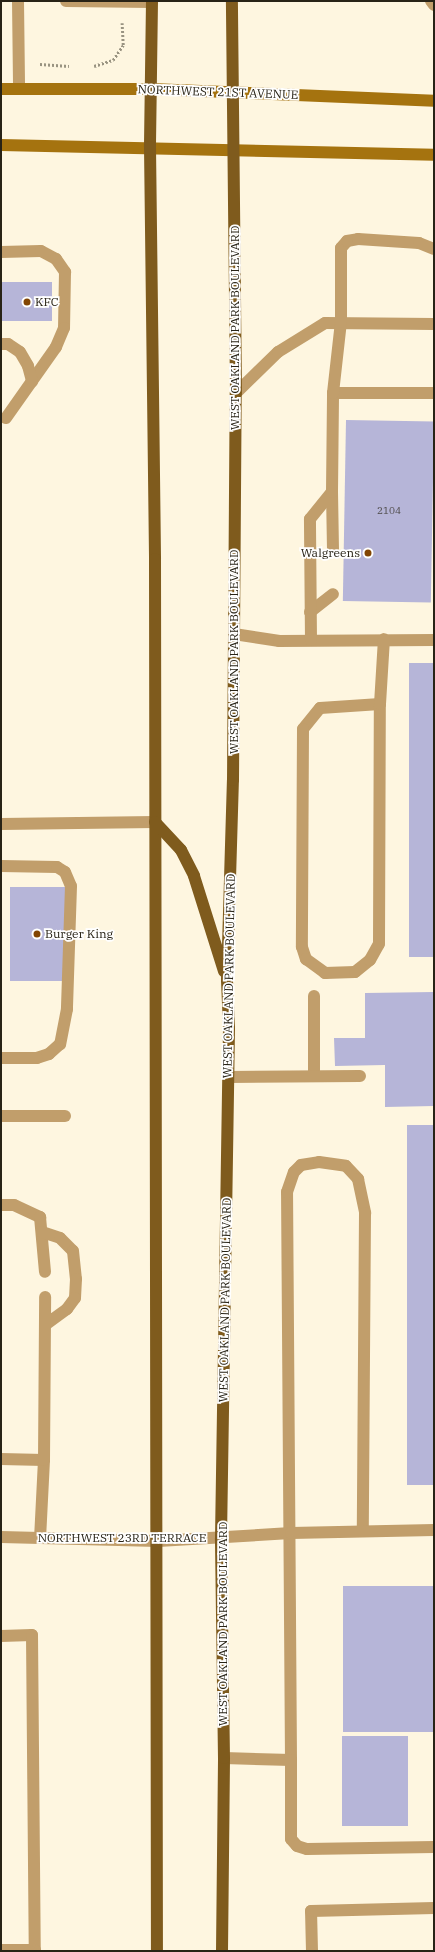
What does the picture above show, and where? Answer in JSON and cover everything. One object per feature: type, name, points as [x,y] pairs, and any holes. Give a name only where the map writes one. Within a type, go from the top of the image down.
[{"type":"main road","points":[[152,1],[152,89],[150,147],[154,295],[158,1540],[157,1951]]},
{"type":"main road","name":"WEST OAKLAND PARK BOULEVARD","points":[[222,1951],[224,1758],[222,1538],[228,1077],[227,980],[233,780],[236,393],[232,1]]},
{"type":"main road","points":[[155,822],[181,850],[194,876],[227,980]]},
{"type":"street","points":[[18,1],[20,89]]},
{"type":"street","points":[[66,1],[152,1]]},
{"type":"street","points":[[431,1],[434,4]]},
{"type":"street","name":"NORTHWEST 21ST AVENUE","points":[[1,89],[152,89],[434,101]]},
{"type":"street","points":[[1,144],[434,155]]},
{"type":"street","points":[[333,549],[333,393],[341,322],[341,248],[347,241],[419,243],[434,249]]},
{"type":"street","points":[[1,252],[41,251],[56,260],[64,272],[64,328],[56,347],[6,418]]},
{"type":"street","points":[[236,393],[278,352],[300,337],[325,323],[434,324]]},
{"type":"street","points":[[1,344],[8,344],[20,352],[28,366],[32,381]]},
{"type":"street","points":[[333,393],[434,393]]},
{"type":"street","points":[[311,640],[310,519],[332,492]]},
{"type":"street","points":[[310,612],[332,594]]},
{"type":"street","points":[[234,634],[279,641],[384,639],[434,640]]},
{"type":"street","points":[[380,704],[320,708],[303,729],[302,947],[306,959],[325,973],[355,972],[370,960],[379,944],[380,704],[384,639]]},
{"type":"street","points":[[1,824],[155,822]]},
{"type":"street","points":[[1,866],[57,867],[65,872],[71,886],[67,1009],[65,1030],[60,1044],[49,1054],[37,1058],[1,1058]]},
{"type":"street","points":[[314,996],[314,1076]]},
{"type":"street","points":[[228,1077],[360,1076]]},
{"type":"street","points":[[1,1116],[65,1116]]},
{"type":"street","points":[[363,1531],[365,1213],[358,1179],[346,1166],[319,1162],[301,1165],[294,1172],[287,1192],[292,1839],[297,1846],[307,1849],[434,1847]]},
{"type":"street","points":[[1,1205],[14,1205],[40,1217],[45,1272]]},
{"type":"street","points":[[42,1232],[60,1238],[73,1251],[76,1279],[75,1298],[67,1309],[45,1325]]},
{"type":"street","points":[[40,1538],[44,1460],[45,1297]]},
{"type":"street","points":[[1,1459],[44,1460]]},
{"type":"street","name":"NORTHWEST 23RD TERRACE","points":[[1,1537],[158,1540],[222,1538],[290,1533],[434,1530]]},
{"type":"street","points":[[1,1636],[32,1635],[38,1951],[1,1950]]},
{"type":"street","points":[[224,1758],[291,1760]]},
{"type":"street","points":[[312,1951],[312,1911],[434,1908]]},
{"type":"path","points":[[92,67],[113,60],[123,45],[122,2]]},
{"type":"path","points":[[19,63],[78,66]]},
{"type":"building","name":"KFC","points":[[1,282],[52,282],[52,321],[1,321]]},
{"type":"building","name":"Walgreens","points":[[346,420],[434,422],[431,603],[343,601]]},
{"type":"building","points":[[409,663],[434,663],[434,957],[409,957]]},
{"type":"building","name":"Burger King","points":[[10,887],[65,887],[65,981],[10,981]]},
{"type":"building","points":[[434,992],[434,1106],[385,1107],[385,1065],[335,1066],[334,1038],[365,1038],[365,993]]},
{"type":"building","points":[[407,1125],[434,1125],[434,1485],[407,1485]]},
{"type":"building","points":[[343,1586],[434,1586],[434,1732],[343,1732]]},
{"type":"building","points":[[342,1736],[408,1736],[408,1826],[342,1826]]},
{"type":"place","name":"KFC","points":[[27,302]]},
{"type":"place","name":"Walgreens","points":[[368,553]]},
{"type":"place","name":"Burger King","points":[[37,934]]}]
